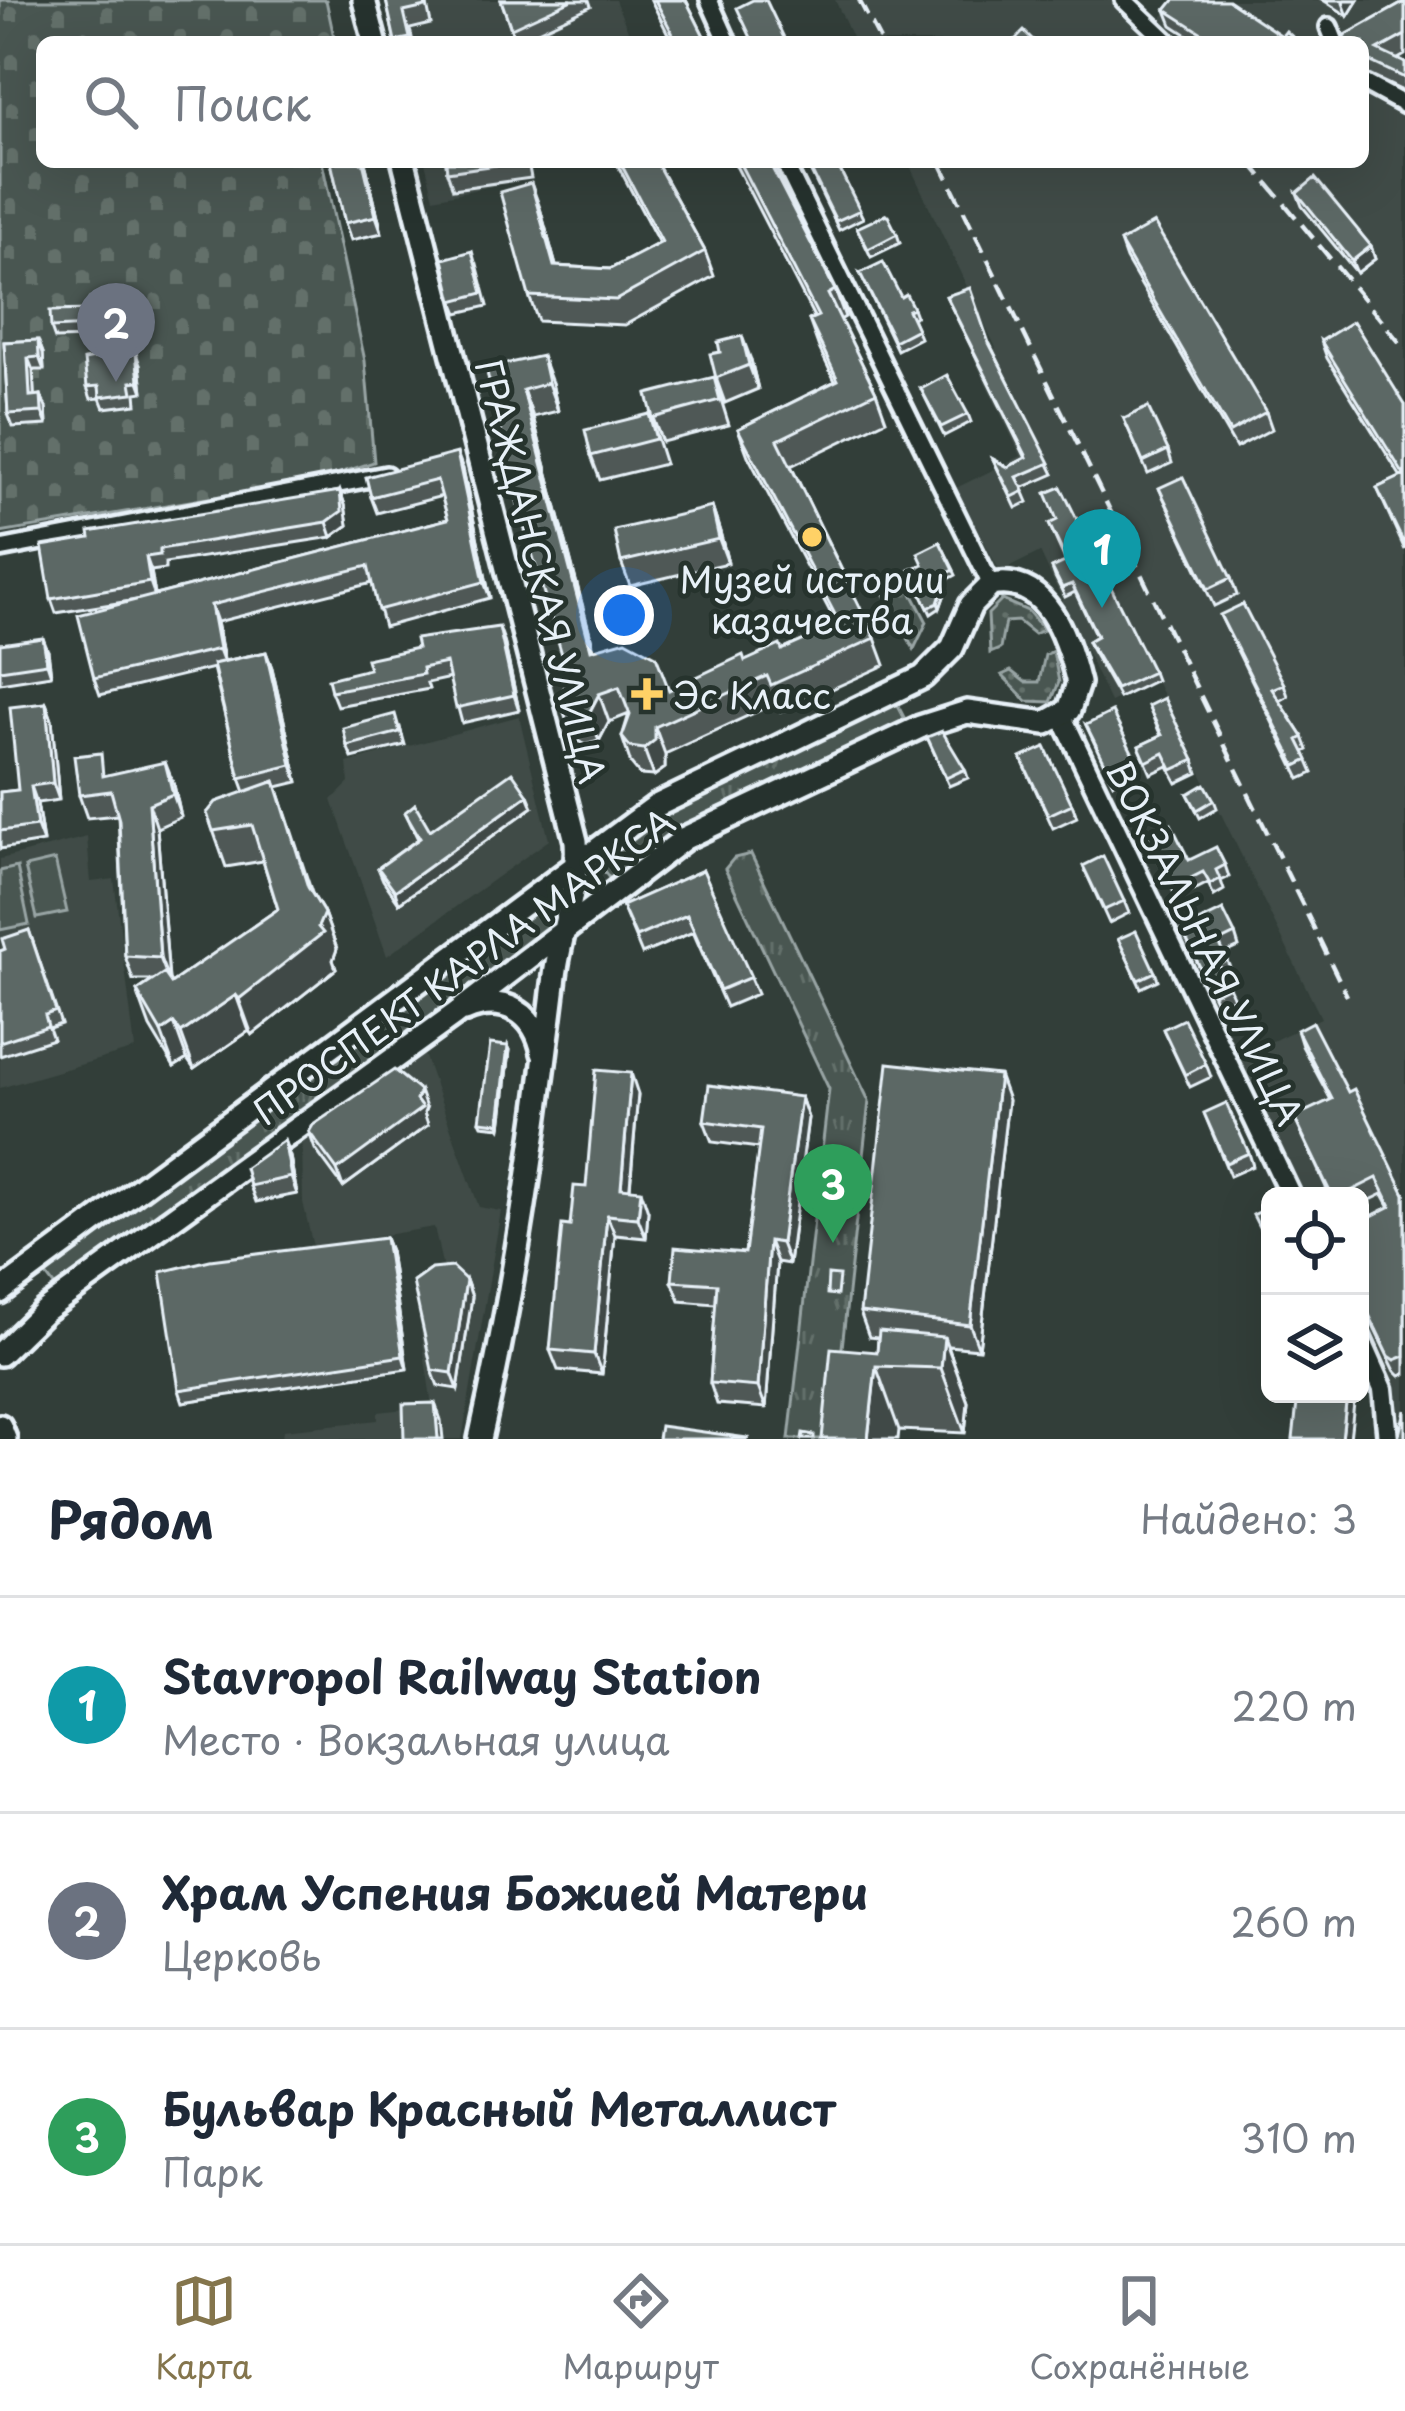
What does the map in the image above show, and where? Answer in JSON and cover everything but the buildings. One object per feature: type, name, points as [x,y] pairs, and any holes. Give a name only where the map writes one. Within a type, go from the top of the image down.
[{"type":"main road","points":[[364,0],[373,36]]},
{"type":"main road","name":"ГРАЖДАНСКАЯ УЛИЦА","points":[[405,168],[471,453],[575,833],[578,864],[561,931],[514,1286],[480,1439]]},
{"type":"main road","points":[[992,585],[1021,584],[1043,599],[1078,683],[1077,698],[1062,717]]},
{"type":"main road","name":"ПРОСПЕКТ КАРЛА МАРКСА","points":[[0,1292],[682,790],[907,688],[952,648],[980,593],[992,585]]},
{"type":"main road","name":"ПРОСПЕКТ КАРЛА МАРКСА","points":[[0,1354],[44,1311],[454,1015],[704,827],[920,727],[968,712],[1009,714],[1034,724],[1062,717]]},
{"type":"main road","name":"ГРАЖДАНСКАЯ УЛИЦА","points":[[454,1015],[488,1003],[517,1008],[539,1036],[543,1071]]},
{"type":"street","points":[[709,0],[725,36]]},
{"type":"street","points":[[1124,0],[1162,36]]},
{"type":"street","points":[[1369,85],[1405,105]]},
{"type":"street","points":[[787,168],[992,585]]},
{"type":"street","points":[[0,549],[409,470]]},
{"type":"street","name":"ВОКЗАЛЬНАЯ УЛИЦА","points":[[1062,717],[1288,1187]]},
{"type":"street","points":[[1369,1357],[1383,1389],[1388,1439]]},
{"type":"shaded area","points":[[386,0],[615,0],[630,36],[395,36]]},
{"type":"shaded area","points":[[835,0],[1113,0],[1147,33],[1178,0],[1405,0],[1405,1439],[1395,1439],[1391,1392],[1369,1346],[1369,1187],[1293,1187],[1232,1060],[1321,1018],[1156,681],[1110,702],[1040,552],[1000,572],[956,488],[1021,456],[974,359],[996,348],[911,168],[1369,168],[1369,36],[851,36]]},
{"type":"shaded area","points":[[426,168],[529,168],[531,178],[434,198]]},
{"type":"shaded area","points":[[519,716],[549,840],[387,956],[332,800],[349,783],[347,763]]},
{"type":"shaded area","points":[[87,837],[91,882],[114,879],[135,1049],[0,1088],[0,859]]},
{"type":"shaded area","points":[[421,1046],[479,1207],[501,1211],[462,1439],[282,1439],[283,1430],[378,1420],[378,1412],[432,1406],[416,1297],[426,1285],[445,1278],[434,1227],[313,1247],[303,1202],[302,1134]]},
{"type":"green space","points":[[0,0],[326,0],[334,36],[36,36],[36,168],[323,168],[365,361],[374,462],[322,479],[0,533]]},
{"type":"green space","points":[[905,580],[927,622],[914,649],[882,591]]},
{"type":"green space","points":[[1002,600],[1028,611],[1044,630],[1034,634],[1018,621],[1005,622],[1000,649],[990,653],[988,614]]},
{"type":"green space","points":[[1053,651],[1059,682],[1051,702],[1027,701],[1002,675],[1011,671],[1025,682],[1039,682],[1045,655]]},
{"type":"green space","points":[[896,702],[908,725],[612,882],[596,860],[688,795]]},
{"type":"green space","points":[[751,854],[869,1101],[832,1439],[789,1439],[829,1089],[725,869],[734,858]]},
{"type":"green space","points":[[55,860],[67,912],[37,918],[25,867]]},
{"type":"green space","points":[[17,867],[29,924],[0,930],[0,871]]},
{"type":"green space","points":[[535,902],[547,903],[556,915],[553,925],[58,1291],[43,1271]]},
{"type":"railway","points":[[859,0],[878,36]]},
{"type":"railway","points":[[943,168],[1347,996]]},
{"type":"railway","points":[[1255,168],[1405,349]]},
{"type":"place","name":"Храм Успения Божией Матери","points":[[116,382]]},
{"type":"place","name":"Музей истории казачества","points":[[812,537]]},
{"type":"place","name":"Stavropol Railway Station","points":[[1102,608]]},
{"type":"place","name":"Эс Класс","points":[[647,694]]},
{"type":"place","name":"Бульвар Красный Металлист","points":[[833,1243]]}]
